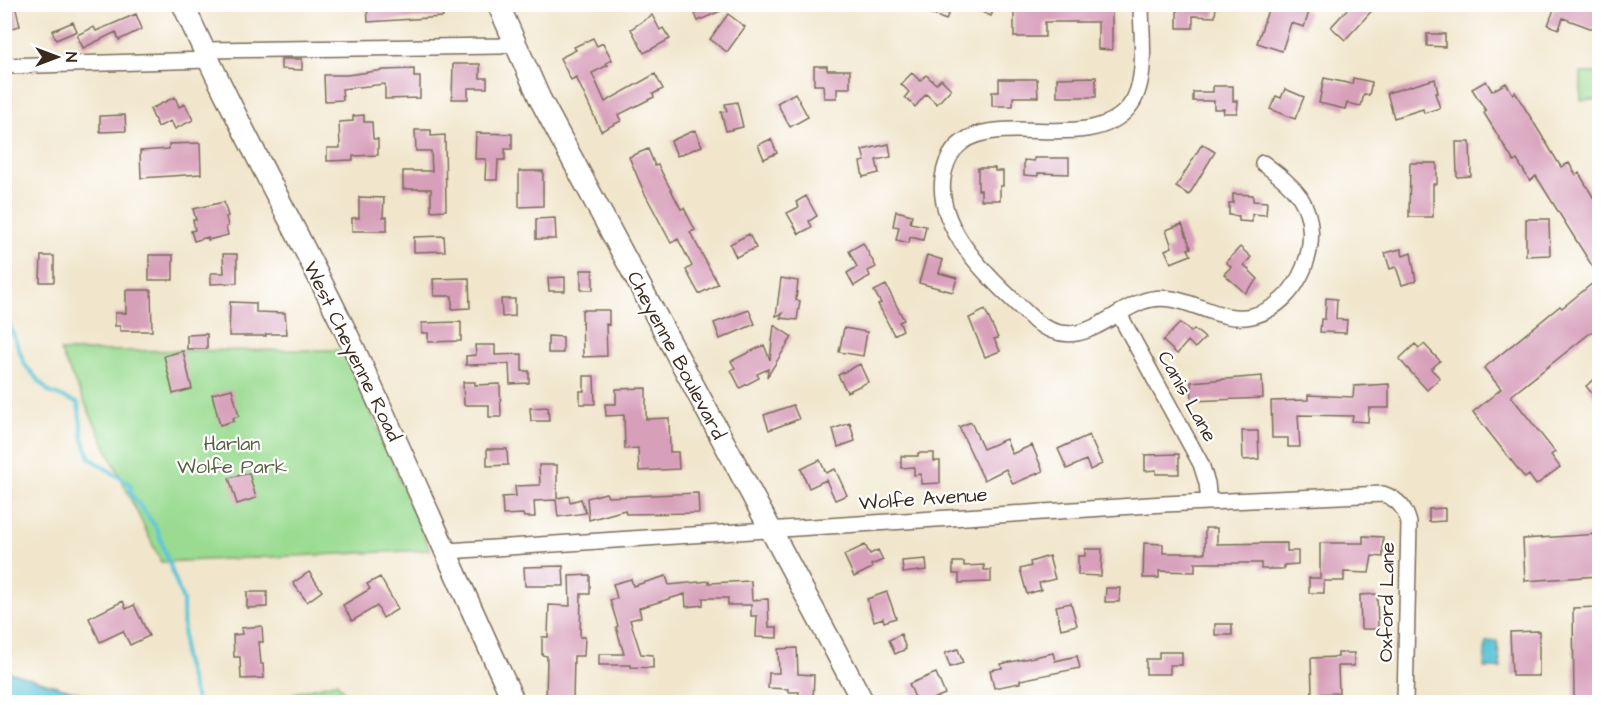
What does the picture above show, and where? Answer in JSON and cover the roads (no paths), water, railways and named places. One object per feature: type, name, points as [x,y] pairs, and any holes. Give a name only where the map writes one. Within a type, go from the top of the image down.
[{"type":"main road","name":"West Cheyenne Road","points":[[183,4],[206,55],[354,350],[514,702]]},
{"type":"main road","name":"Cheyenne Boulevard","points":[[498,4],[540,99],[863,702]]},
{"type":"street","points":[[1141,4],[1141,79],[1137,96],[1117,119],[1102,127],[1083,130],[999,129],[979,133],[957,148],[948,161],[941,190],[945,209],[953,228],[981,269],[1045,328],[1062,333],[1092,330],[1139,303],[1155,297],[1182,300],[1231,316],[1249,317],[1265,312],[1282,301],[1295,286],[1309,250],[1309,232],[1301,198],[1288,182],[1263,163]]},
{"type":"street","points":[[4,66],[206,55],[501,46],[513,42]]},
{"type":"street","name":"Canis Lane","points":[[1119,314],[1201,464],[1207,483],[1209,502]]},
{"type":"street","name":"Wolfe Avenue","points":[[447,551],[1209,502],[1383,494],[1392,497],[1400,504]]},
{"type":"street","name":"Oxford Lane","points":[[1400,504],[1406,512],[1409,523],[1405,702]]},
{"type":"water","points":[[1497,641],[1501,668],[1484,668],[1486,642]]},
{"type":"water","points":[[6,671],[83,694],[90,702],[5,702]]},
{"type":"waterway","points":[[4,311],[25,365],[49,392],[78,403],[83,439],[90,458],[131,485],[131,494],[156,527],[183,601],[184,657],[197,702]]},
{"type":"park label","name":"Harlan Wolfe Park","points":[[232,454]]}]
